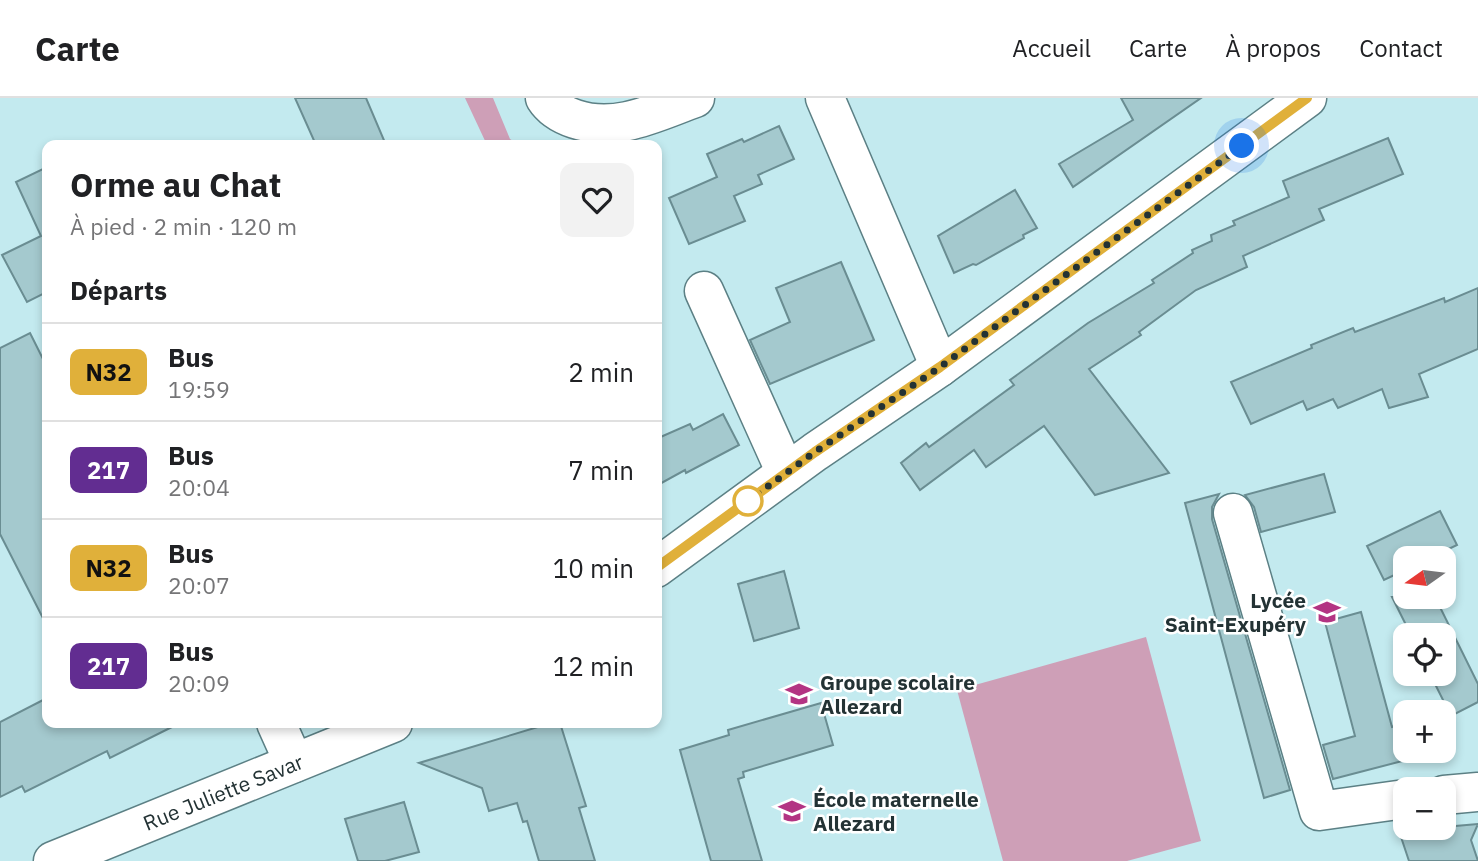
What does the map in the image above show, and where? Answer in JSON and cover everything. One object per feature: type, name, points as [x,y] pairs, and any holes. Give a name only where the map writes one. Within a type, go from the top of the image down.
[{"type":"street","points":[[545,98],[564,116],[599,126],[637,120],[695,98]]},
{"type":"street","points":[[825,98],[940,367]]},
{"type":"street","points":[[662,558],[940,367],[1307,98]]},
{"type":"street","points":[[704,291],[786,473]]},
{"type":"street","points":[[1233,513],[1319,811],[1393,801]]},
{"type":"street","points":[[278,728],[294,763]]},
{"type":"street","name":"Rue Juliette Savar","points":[[53,861],[381,728]]},
{"type":"street","points":[[1456,794],[1478,792]]},
{"type":"shaded area","points":[[465,98],[493,98],[512,140],[485,140]]},
{"type":"shaded area","points":[[1146,637],[1201,841],[1127,861],[1003,861],[957,690]]},
{"type":"building","points":[[295,98],[366,98],[384,140],[314,140]]},
{"type":"building","points":[[1121,98],[1201,98],[1073,187],[1059,164],[1133,120]]},
{"type":"building","points":[[779,126],[794,159],[758,175],[762,184],[734,196],[745,221],[689,244],[669,198],[717,177],[707,154],[742,139],[744,142]]},
{"type":"building","points":[[1388,138],[1403,174],[1319,209],[1324,220],[1243,256],[1247,267],[1196,290],[1139,332],[1141,335],[1089,369],[1169,473],[1095,495],[1044,426],[986,467],[974,450],[920,490],[901,463],[926,443],[929,447],[1014,385],[1010,380],[1088,323],[1154,283],[1152,280],[1193,253],[1192,250],[1212,241],[1211,235],[1235,225],[1233,221],[1289,197],[1283,181]]},
{"type":"building","points":[[42,169],[42,294],[27,302],[2,255],[41,236],[16,182]]},
{"type":"building","points":[[1015,190],[1037,228],[976,265],[954,273],[938,236]]},
{"type":"building","points":[[841,262],[874,340],[770,384],[750,340],[790,322],[776,288]]},
{"type":"building","points":[[1478,288],[1478,349],[1419,374],[1428,397],[1389,408],[1382,389],[1338,408],[1333,399],[1307,410],[1303,401],[1251,424],[1231,382],[1353,328],[1355,332]]},
{"type":"building","points":[[30,333],[42,357],[42,616],[0,534],[0,348]]},
{"type":"building","points":[[723,414],[739,445],[662,483],[662,436],[690,424],[693,430]]},
{"type":"building","points":[[1324,474],[1335,512],[1261,532],[1254,507],[1245,495]]},
{"type":"building","points":[[1219,494],[1212,507],[1212,519],[1290,790],[1264,798],[1185,503]]},
{"type":"building","points":[[1440,511],[1457,545],[1393,546],[1393,576],[1384,580],[1367,546]]},
{"type":"building","points":[[784,571],[799,628],[754,641],[738,584]]},
{"type":"building","points":[[1398,609],[1441,609],[1448,623],[1405,623]]},
{"type":"building","points":[[1361,612],[1393,727],[1395,763],[1333,779],[1323,745],[1355,736],[1325,622]]},
{"type":"building","points":[[1456,639],[1478,684],[1478,702],[1456,713],[1456,700],[1443,700],[1436,686],[1456,686]]},
{"type":"building","points":[[42,701],[42,728],[170,728],[110,758],[107,751],[25,792],[22,786],[0,797],[0,722]]},
{"type":"building","points":[[821,703],[833,745],[743,772],[744,777],[738,779],[762,861],[711,861],[680,750],[729,735],[728,730]]},
{"type":"building","points":[[534,728],[562,728],[586,806],[579,808],[595,861],[539,861],[527,821],[523,822],[517,803],[489,811],[482,788],[419,763]]},
{"type":"building","points":[[404,802],[419,852],[385,861],[358,861],[345,819]]},
{"type":"building","points":[[1478,824],[1471,840],[1478,861],[1409,861],[1402,840],[1456,840],[1456,826]]},
{"type":"bus line","name":"N32","points":[[662,564],[815,452],[940,367],[1307,98]]},
{"type":"place","name":"Lycée Saint-Exupéry","points":[[1327,612]]},
{"type":"place","name":"Groupe scolaire Allezard","points":[[799,694]]},
{"type":"place","name":"École maternelle Allezard","points":[[792,811]]},
{"type":"route","points":[[748,501],[940,367],[1242,146]]}]
